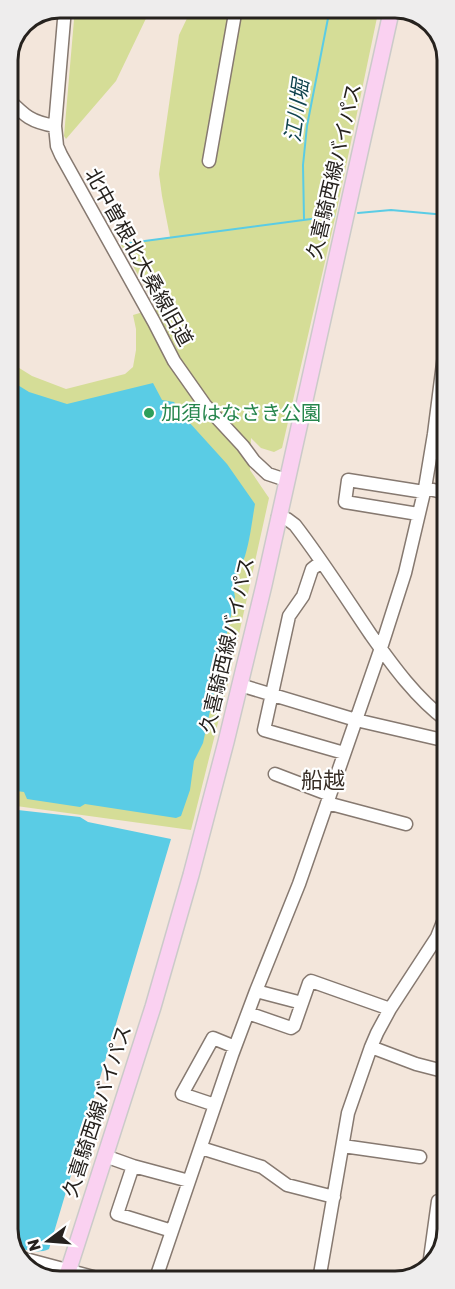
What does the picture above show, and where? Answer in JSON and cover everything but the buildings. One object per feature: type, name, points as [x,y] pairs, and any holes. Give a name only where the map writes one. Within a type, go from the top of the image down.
[{"type":"main road","name":"久喜騎西線バイパス","points":[[68,1271],[153,1007],[188,886],[240,685],[390,18]]},
{"type":"street","name":"北中曽根北大桑線旧道","points":[[64,18],[55,126],[57,146],[62,157],[174,361],[205,405],[254,461],[268,474],[286,480]]},
{"type":"street","points":[[209,161],[234,18]]},
{"type":"street","points":[[18,109],[35,122],[55,126]]},
{"type":"street","points":[[158,1271],[215,1105],[256,991],[295,894],[381,648],[405,573],[424,490],[437,413]]},
{"type":"street","points":[[418,514],[345,502],[348,480],[437,492]]},
{"type":"street","points":[[278,518],[287,519],[295,525],[408,684],[437,714]]},
{"type":"street","points":[[321,562],[312,569],[303,596],[289,616],[264,730],[344,753]]},
{"type":"street","points":[[240,685],[356,720],[437,739]]},
{"type":"street","points":[[275,774],[329,799],[406,824]]},
{"type":"street","points":[[320,1271],[348,1113],[371,1047],[390,1009],[437,937]]},
{"type":"street","points":[[249,1013],[291,1028],[294,1026],[309,983],[312,981],[390,1009]]},
{"type":"street","points":[[256,991],[302,1003]]},
{"type":"street","points":[[215,1105],[182,1094],[213,1038],[236,1047]]},
{"type":"street","points":[[371,1047],[437,1069]]},
{"type":"street","points":[[343,1146],[420,1157]]},
{"type":"street","points":[[201,1148],[262,1167],[287,1185],[334,1197]]},
{"type":"street","points":[[105,1156],[189,1181]]},
{"type":"street","points":[[133,1166],[117,1214],[172,1231]]},
{"type":"street","points":[[431,1250],[437,1208]]},
{"type":"green space","points":[[74,18],[146,18],[116,81],[66,139],[64,136]]},
{"type":"green space","name":"加須はなさき公園","points":[[187,18],[377,18],[336,214],[282,448],[274,452],[261,448],[251,438],[250,470],[269,498],[230,675],[191,830],[18,806],[18,367],[32,376],[66,389],[125,374],[133,367],[136,329],[133,315],[157,308],[121,245],[170,237],[159,174],[179,35]]},
{"type":"water","points":[[153,383],[162,400],[174,402],[227,464],[255,504],[247,550],[235,580],[235,597],[203,743],[194,761],[190,790],[181,816],[176,818],[85,804],[80,807],[27,799],[24,792],[18,791],[18,385],[29,392],[67,404]]},
{"type":"water","points":[[18,810],[80,817],[88,822],[171,839],[49,1249],[34,1251],[24,1249],[19,1240],[18,1229]]},
{"type":"waterway","name":"江川堀","points":[[304,219],[303,165],[307,126],[328,18]]},
{"type":"waterway","points":[[358,213],[391,210],[437,214]]},
{"type":"waterway","points":[[122,244],[334,216]]},
{"type":"place","name":"加須はなさき公園","points":[[149,413]]},
{"type":"district","name":"船越","points":[[323,780]]}]
